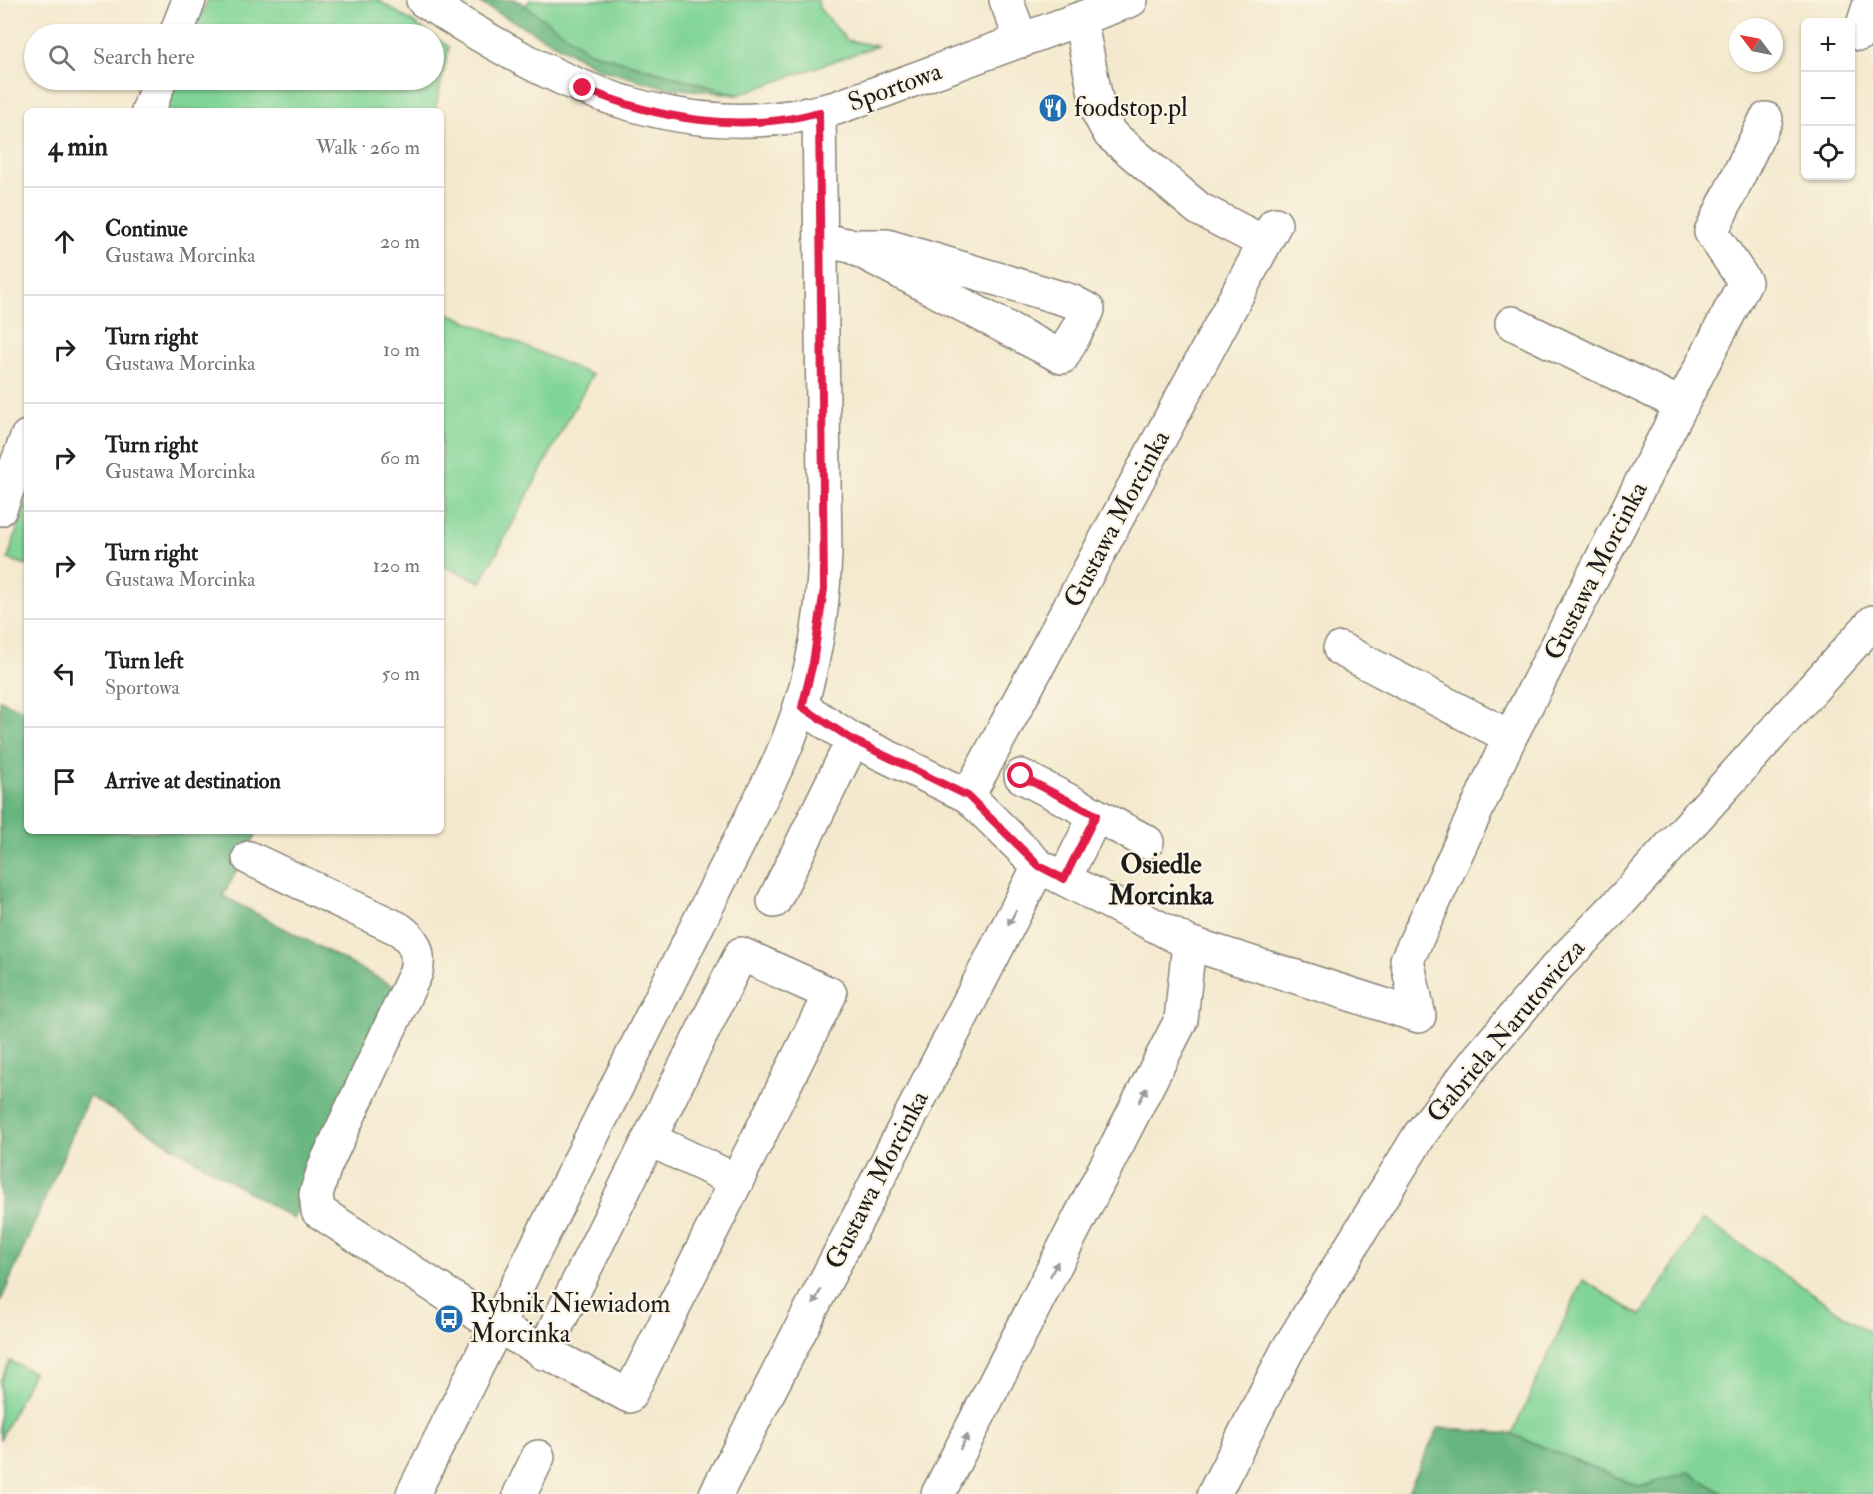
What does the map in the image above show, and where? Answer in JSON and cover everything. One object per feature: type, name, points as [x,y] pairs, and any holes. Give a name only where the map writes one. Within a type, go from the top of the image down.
[{"type":"street","points":[[180,24],[189,0]]},
{"type":"street","name":"Sportowa","points":[[423,0],[517,55],[572,83],[647,111],[701,119],[744,122],[785,120],[819,112],[882,92],[1131,0]]},
{"type":"street","points":[[1006,0],[1022,41]]},
{"type":"street","points":[[1860,34],[1871,0]]},
{"type":"street","name":"Gustawa Morcinka","points":[[968,796],[1270,234],[1199,209],[1110,134],[1099,114],[1080,18]]},
{"type":"street","points":[[149,108],[156,90]]},
{"type":"street","points":[[413,1494],[778,764],[802,707],[815,652],[824,589],[837,243],[819,112]]},
{"type":"street","name":"Gustawa Morcinka","points":[[802,707],[853,740],[968,796],[1051,872],[1189,943],[1419,1016],[1407,960],[1510,737],[1745,282],[1712,232],[1766,119]]},
{"type":"street","points":[[837,243],[887,246],[1071,301],[1088,310],[1062,357],[837,243]]},
{"type":"street","points":[[1512,323],[1682,405]]},
{"type":"street","points":[[0,509],[24,445]]},
{"type":"street","name":"Gabriela Narutowicza","points":[[1214,1494],[1287,1351],[1420,1133],[1478,1059],[1556,968],[1620,902],[1873,622]]},
{"type":"street","points":[[1340,649],[1510,737]]},
{"type":"street","points":[[774,901],[853,740]]},
{"type":"street","points":[[1021,776],[1147,842]]},
{"type":"street","name":"Gustawa Morcinka","points":[[716,1494],[1051,872],[1096,815]]},
{"type":"street","points":[[249,858],[399,929],[414,943],[417,952],[416,972],[331,1151],[316,1194],[316,1204],[321,1215],[496,1326],[543,1353],[629,1396],[830,994],[741,954],[543,1353]]},
{"type":"street","points":[[938,1494],[1182,1020],[1189,943]]},
{"type":"street","points":[[649,1139],[737,1181]]},
{"type":"street","points":[[520,1494],[538,1457]]},
{"type":"green space","points":[[208,0],[378,0],[415,24],[197,24]]},
{"type":"green space","points":[[475,0],[517,0],[590,52],[738,95],[663,87],[600,69]]},
{"type":"green space","points":[[530,0],[818,0],[819,8],[847,40],[877,46],[738,95],[590,52],[525,6]]},
{"type":"green space","points":[[444,43],[449,47],[444,70]]},
{"type":"green space","points":[[166,90],[440,90],[436,108],[158,108]]},
{"type":"green space","points":[[444,311],[592,375],[481,582],[444,566]]},
{"type":"green space","points":[[24,508],[24,564],[8,559]]},
{"type":"green space","points":[[0,700],[24,711],[24,834],[256,834],[223,896],[399,989],[293,1219],[89,1096],[0,1303]]},
{"type":"green space","points":[[1703,1219],[1873,1335],[1873,1494],[1724,1494],[1688,1472],[1640,1487],[1512,1434],[1583,1280],[1641,1316]]},
{"type":"green space","points":[[10,1361],[33,1372],[0,1440],[0,1381]]},
{"type":"green space","points":[[1438,1428],[1512,1434],[1640,1487],[1688,1472],[1724,1494],[1407,1494]]},
{"type":"place","name":"foodstop.pl","points":[[1053,108]]},
{"type":"place","name":"Rybnik Niewiadom Morcinka","points":[[449,1319]]},
{"type":"district","name":"Osiedle Morcinka","points":[[1161,880]]},
{"type":"route","points":[[583,88],[647,111],[701,119],[759,122],[799,118],[819,112],[821,131],[824,589],[813,663],[802,707],[853,740],[968,796],[1039,866],[1064,879],[1096,815],[1021,776]]}]
